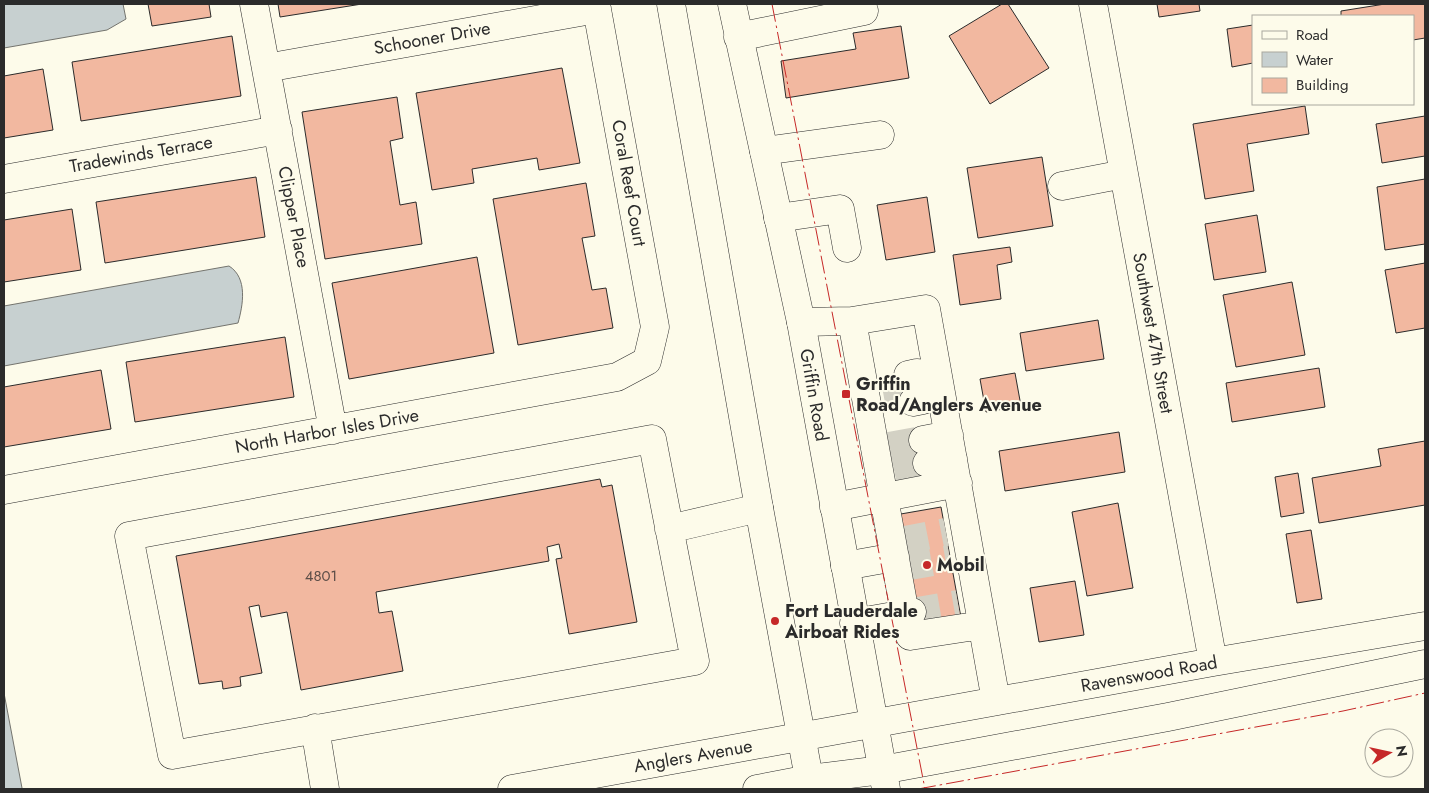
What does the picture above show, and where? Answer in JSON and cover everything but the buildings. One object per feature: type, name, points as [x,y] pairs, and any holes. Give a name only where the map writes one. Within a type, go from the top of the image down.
[{"type":"street","name":"Clipper Place","points":[[254,4],[333,430]]},
{"type":"street","points":[[671,4],[759,508],[810,784]]},
{"type":"street","name":"Griffin Road","points":[[732,4],[800,322],[884,780]]},
{"type":"street","name":"Southwest 47th Street","points":[[1093,4],[1213,662]]},
{"type":"street","name":"Schooner Drive","points":[[266,68],[597,6]]},
{"type":"street","name":"Coral Reef Court","points":[[597,6],[655,327],[646,361]]},
{"type":"street","points":[[738,37],[864,11]]},
{"type":"street","name":"Tradewinds Terrace","points":[[4,179],[278,130]]},
{"type":"street","points":[[764,151],[880,135]]},
{"type":"street","points":[[1062,186],[1124,174]]},
{"type":"street","points":[[778,218],[840,209],[847,248]]},
{"type":"street","points":[[800,322],[852,321],[926,309],[940,383],[942,456],[960,557],[996,701]]},
{"type":"street","points":[[852,321],[879,394],[885,467],[909,613],[910,636],[973,610]]},
{"type":"street","name":"North Harbor Isles Drive","points":[[4,490],[617,377],[646,361]]},
{"type":"street","points":[[910,388],[940,383]]},
{"type":"street","points":[[652,439],[669,529],[695,661],[172,755],[129,536],[652,439]]},
{"type":"street","points":[[834,507],[885,467],[942,456]]},
{"type":"street","points":[[669,529],[759,508]]},
{"type":"street","points":[[845,566],[898,555]]},
{"type":"street","points":[[854,622],[909,613]]},
{"type":"street","name":"Ravenswood Road","points":[[873,724],[1213,662],[1425,626]]},
{"type":"street","points":[[757,789],[884,780],[1168,717],[1425,664]]},
{"type":"street","name":"Anglers Avenue","points":[[512,789],[873,724]]},
{"type":"street","points":[[314,728],[325,789]]},
{"type":"water","points":[[4,4],[123,4],[126,19],[107,30],[4,48]]},
{"type":"water","points":[[229,266],[235,271],[242,285],[243,292],[238,323],[4,366],[4,306]]},
{"type":"water","points":[[4,693],[22,788],[22,789],[4,789]]},
{"type":"tunnel","points":[[883,392],[910,387]]},
{"type":"tunnel","points":[[889,446],[923,440]]},
{"type":"tunnel","points":[[894,470],[927,463]]},
{"type":"tunnel","points":[[900,541],[946,532]]},
{"type":"tunnel","points":[[904,567],[950,559]]},
{"type":"tunnel","points":[[912,612],[958,604]]},
{"type":"power","points":[[772,4],[925,789]]},
{"type":"power","points":[[918,789],[1343,711],[1425,693]]},
{"type":"place","name":"Griffin Road/Anglers Avenue","points":[[846,394]]},
{"type":"place","name":"Mobil","points":[[927,565]]},
{"type":"place","name":"Fort Lauderdale Airboat Rides","points":[[775,621]]}]
